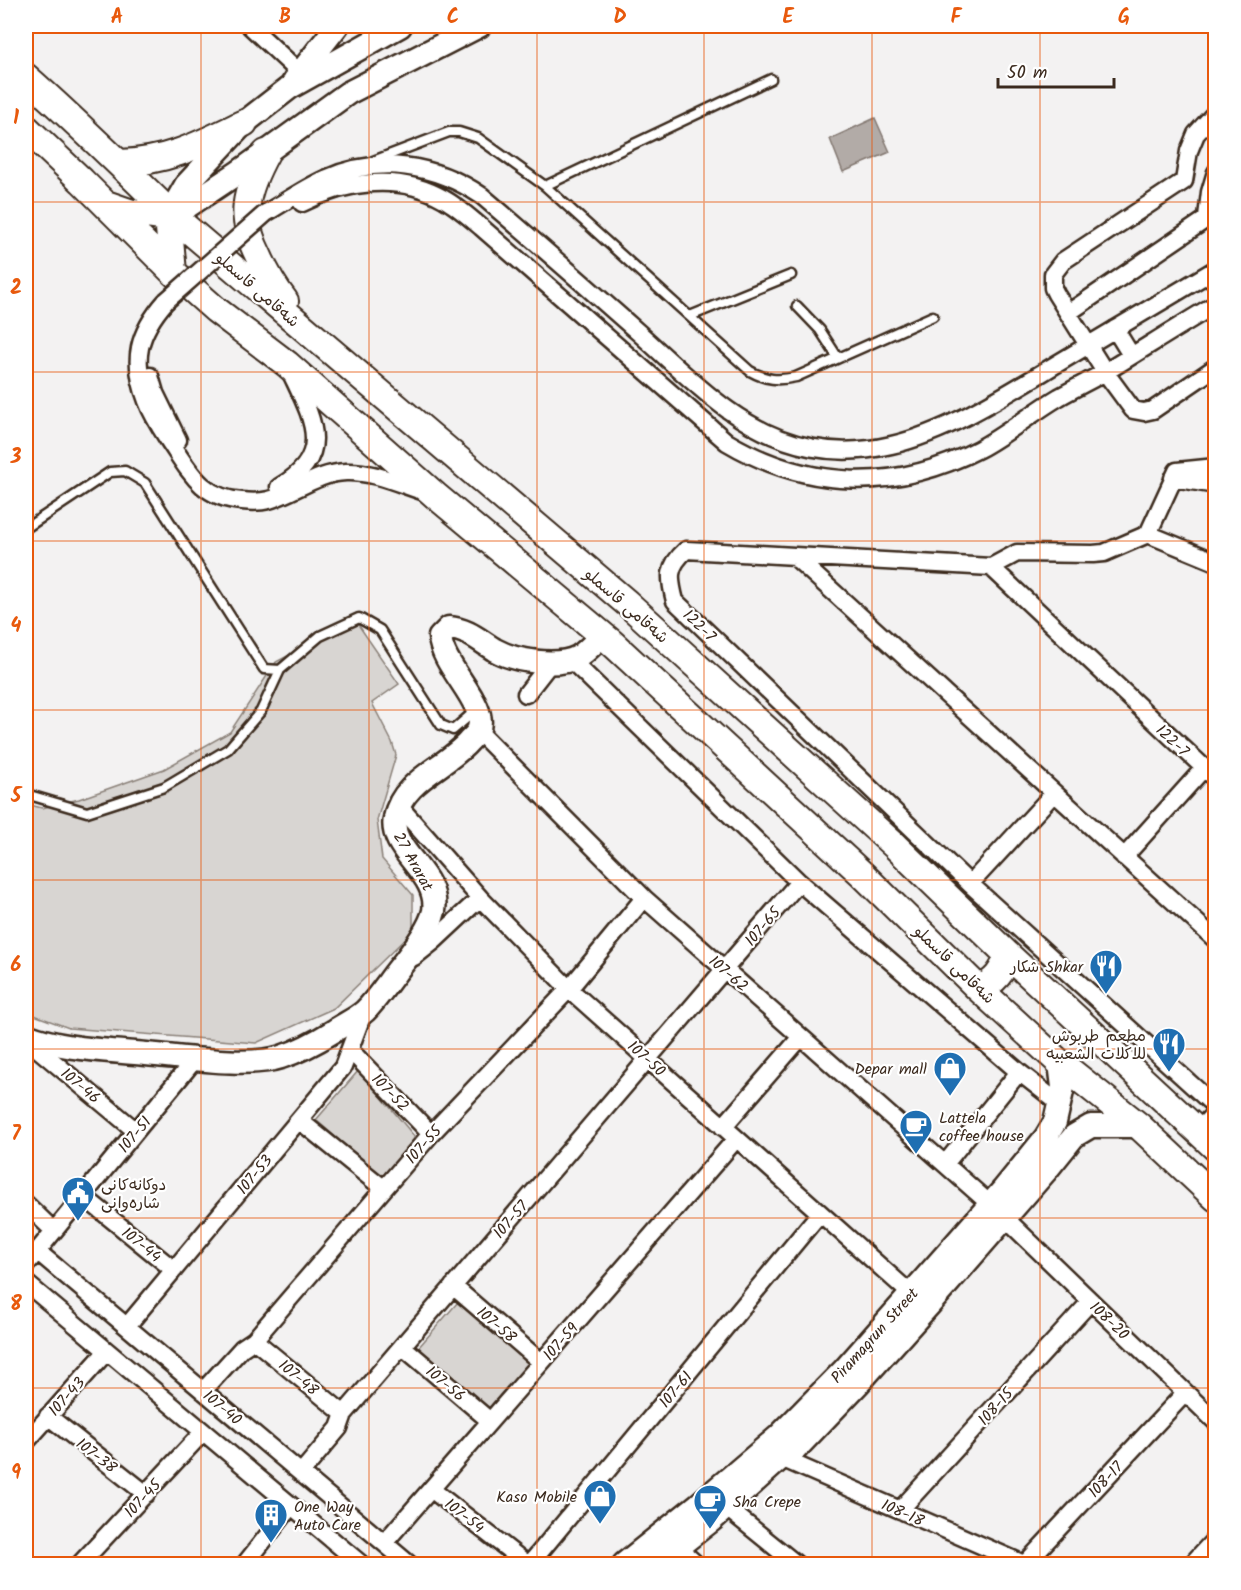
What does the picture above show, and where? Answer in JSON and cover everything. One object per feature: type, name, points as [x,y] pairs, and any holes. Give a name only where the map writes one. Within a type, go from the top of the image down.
[{"type":"main road","points":[[176,219],[177,199],[186,185],[244,123],[294,80],[338,26]]},
{"type":"main road","points":[[294,80],[400,26]]},
{"type":"main road","points":[[173,272],[169,228],[188,206],[348,93],[479,26]]},
{"type":"main road","name":"شەقامی قاسملو","points":[[26,77],[176,219],[627,603],[895,846],[1033,979],[1212,1136]]},
{"type":"main road","points":[[82,181],[120,191],[128,188],[126,171],[153,160],[185,152],[244,123]]},
{"type":"main road","name":"شەقامی قاسملو","points":[[26,128],[173,272],[216,310],[287,364],[436,496],[602,635],[862,874],[979,989],[1060,1064],[1139,1126],[1215,1198]]},
{"type":"main road","points":[[266,153],[250,184],[246,204],[246,224],[254,248],[272,285],[313,336]]},
{"type":"main road","points":[[103,203],[132,213],[176,219]]},
{"type":"main road","points":[[478,720],[475,701],[449,665],[441,649],[440,637],[449,628],[459,629],[498,652],[540,663],[578,657],[602,635]]},
{"type":"main road","name":"27 Ararat","points":[[26,1037],[71,1047],[238,1062],[280,1058],[319,1041],[364,1011],[403,963],[430,923],[434,904],[429,884],[398,837],[394,818],[410,790],[424,776],[460,751],[478,720]]},
{"type":"main road","points":[[979,989],[993,982],[1003,970],[1008,955]]},
{"type":"main road","points":[[1002,1009],[1018,988],[1033,979]]},
{"type":"main road","name":"Piramagrun Street","points":[[656,1564],[727,1508],[781,1458],[794,1451],[858,1384],[998,1211],[1055,1122],[1063,1087],[1060,1064]]},
{"type":"main road","name":"Piramagrun Street","points":[[624,1564],[780,1436],[844,1370],[910,1294],[1074,1136],[1091,1126],[1139,1126]]},
{"type":"street","points":[[250,26],[294,80]]},
{"type":"street","points":[[1215,112],[1196,134],[1184,181],[1074,252],[1056,267],[1053,274],[1053,288],[1068,313],[1105,372],[1130,407],[1138,412],[1153,410],[1215,367]]},
{"type":"street","points":[[436,496],[379,476],[357,472],[336,473],[316,478],[268,500],[228,499],[205,488],[191,474],[150,410],[139,378],[138,358],[142,338],[151,319],[268,216],[326,178],[350,170],[384,165],[408,166],[433,171],[461,182],[482,196],[684,375],[728,411],[789,442],[822,449],[855,450],[902,444],[966,417],[1215,269]]},
{"type":"street","points":[[1068,313],[1208,217],[1215,172]]},
{"type":"street","points":[[1184,181],[1210,197]]},
{"type":"street","points":[[268,216],[327,191],[355,183],[390,183],[444,198],[717,434],[745,453],[784,468],[827,478],[857,480],[901,477],[951,462],[1000,437],[1058,398],[1105,372],[1215,304]]},
{"type":"street","points":[[169,304],[151,342],[148,362],[151,382],[191,460],[210,480],[225,489],[254,494],[273,490],[296,476],[307,462],[314,441],[313,421],[287,364]]},
{"type":"street","points":[[1115,329],[1131,356]]},
{"type":"street","points":[[624,354],[635,351],[645,339]]},
{"type":"street","points":[[1043,372],[1058,398]]},
{"type":"street","points":[[666,390],[674,378],[684,375]]},
{"type":"street","points":[[991,567],[1017,553],[1093,554],[1104,552],[1148,534],[1177,471],[1215,467]]},
{"type":"street","points":[[1173,478],[1215,485]]},
{"type":"street","points":[[1148,534],[1215,562]]},
{"type":"street","name":"122-7","points":[[1210,774],[991,567],[686,550],[673,566],[669,576],[675,601],[970,884],[1215,1107]]},
{"type":"street","points":[[795,557],[1215,940]]},
{"type":"street","points":[[526,694],[560,661],[799,882],[1019,1072],[1060,1104]]},
{"type":"street","name":"107-62","points":[[478,720],[644,898],[998,1211]]},
{"type":"street","points":[[1124,857],[1210,774]]},
{"type":"street","points":[[970,884],[1054,793]]},
{"type":"street","name":"107-50","points":[[399,806],[480,898],[569,989],[910,1294]]},
{"type":"street","name":"107-65","points":[[724,969],[799,882]]},
{"type":"street","points":[[403,963],[434,941],[480,898]]},
{"type":"street","name":"107-55","points":[[203,1391],[242,1348],[254,1340],[431,1134],[569,989],[644,898]]},
{"type":"street","name":"107-57","points":[[301,1473],[339,1428],[344,1414],[724,969]]},
{"type":"street","name":"107-53","points":[[127,1326],[343,1067],[364,1011]]},
{"type":"street","name":"107-46","points":[[26,1037],[136,1131]]},
{"type":"street","points":[[723,1127],[801,1037]]},
{"type":"street","name":"107-52","points":[[350,1050],[431,1134]]},
{"type":"street","name":"107-51","points":[[26,1265],[196,1058]]},
{"type":"street","points":[[945,1164],[1019,1072]]},
{"type":"street","points":[[299,1120],[383,1188]]},
{"type":"street","name":"107-59","points":[[384,1543],[736,1139]]},
{"type":"street","name":"107-44","points":[[83,1196],[174,1270]]},
{"type":"street","points":[[26,1204],[54,1231]]},
{"type":"street","name":"108-20","points":[[998,1211],[1215,1422]]},
{"type":"street","name":"107-61","points":[[529,1564],[820,1214]]},
{"type":"street","name":"107-40","points":[[37,1251],[384,1543],[403,1563]]},
{"type":"street","points":[[26,1283],[361,1564]]},
{"type":"street","name":"107-58","points":[[453,1286],[541,1362]]},
{"type":"street","name":"108-15","points":[[900,1510],[1091,1301]]},
{"type":"street","name":"107-48","points":[[254,1340],[344,1414]]},
{"type":"street","name":"107-56","points":[[402,1346],[490,1421]]},
{"type":"street","name":"107-43","points":[[26,1442],[107,1351]]},
{"type":"street","name":"108-17","points":[[1025,1564],[1185,1393]]},
{"type":"street","name":"107-38","points":[[48,1416],[146,1494]]},
{"type":"street","name":"107-45","points":[[80,1564],[203,1432]]},
{"type":"street","name":"108-18","points":[[781,1458],[1025,1564]]},
{"type":"street","name":"107-54","points":[[431,1489],[529,1564]]},
{"type":"street","points":[[245,1564],[291,1506]]},
{"type":"street","points":[[727,1508],[796,1564]]},
{"type":"street","points":[[1192,1564],[1215,1538]]},
{"type":"street","points":[[677,1547],[696,1564]]},
{"type":"lane","points":[[545,186],[771,79]]},
{"type":"lane","points":[[350,170],[440,135],[459,132],[478,138],[545,186],[750,370],[771,379],[783,380],[796,377],[933,316]]},
{"type":"lane","points":[[690,316],[791,275]]},
{"type":"lane","points":[[797,306],[820,330],[838,358]]},
{"type":"lane","points":[[26,528],[110,472],[125,471],[144,483],[264,669],[280,670]]},
{"type":"lane","points":[[26,794],[87,812],[164,787],[228,749],[261,711],[280,670],[320,636],[359,618],[380,630],[441,725],[453,730],[478,720]]},
{"type":"shaded area","points":[[875,118],[890,152],[843,172],[830,139]]},
{"type":"shaded area","points":[[355,620],[399,684],[372,703],[392,742],[396,755],[377,820],[382,859],[413,895],[413,931],[334,1008],[256,1043],[69,1028],[26,1012],[26,804],[42,808],[79,799],[164,769],[230,732],[276,662]]},
{"type":"shaded area","points":[[359,1070],[419,1142],[384,1179],[316,1120]]},
{"type":"shaded area","points":[[458,1302],[530,1363],[490,1410],[418,1348]]},
{"type":"place","name":"شکار Shkar","points":[[1106,995]]},
{"type":"place","name":"مطعم طربوش للاكلات الشعبيه","points":[[1169,1073]]},
{"type":"place","name":"Depar mall","points":[[950,1097]]},
{"type":"place","name":"Lattela coffee house","points":[[916,1155]]},
{"type":"place","name":"دوکانەکانی شارەوانی","points":[[78,1222]]},
{"type":"place","name":"Kaso Mobile","points":[[600,1525]]},
{"type":"place","name":"Sha Crepe","points":[[710,1530]]},
{"type":"place","name":"One Way Auto Care","points":[[271,1544]]}]
